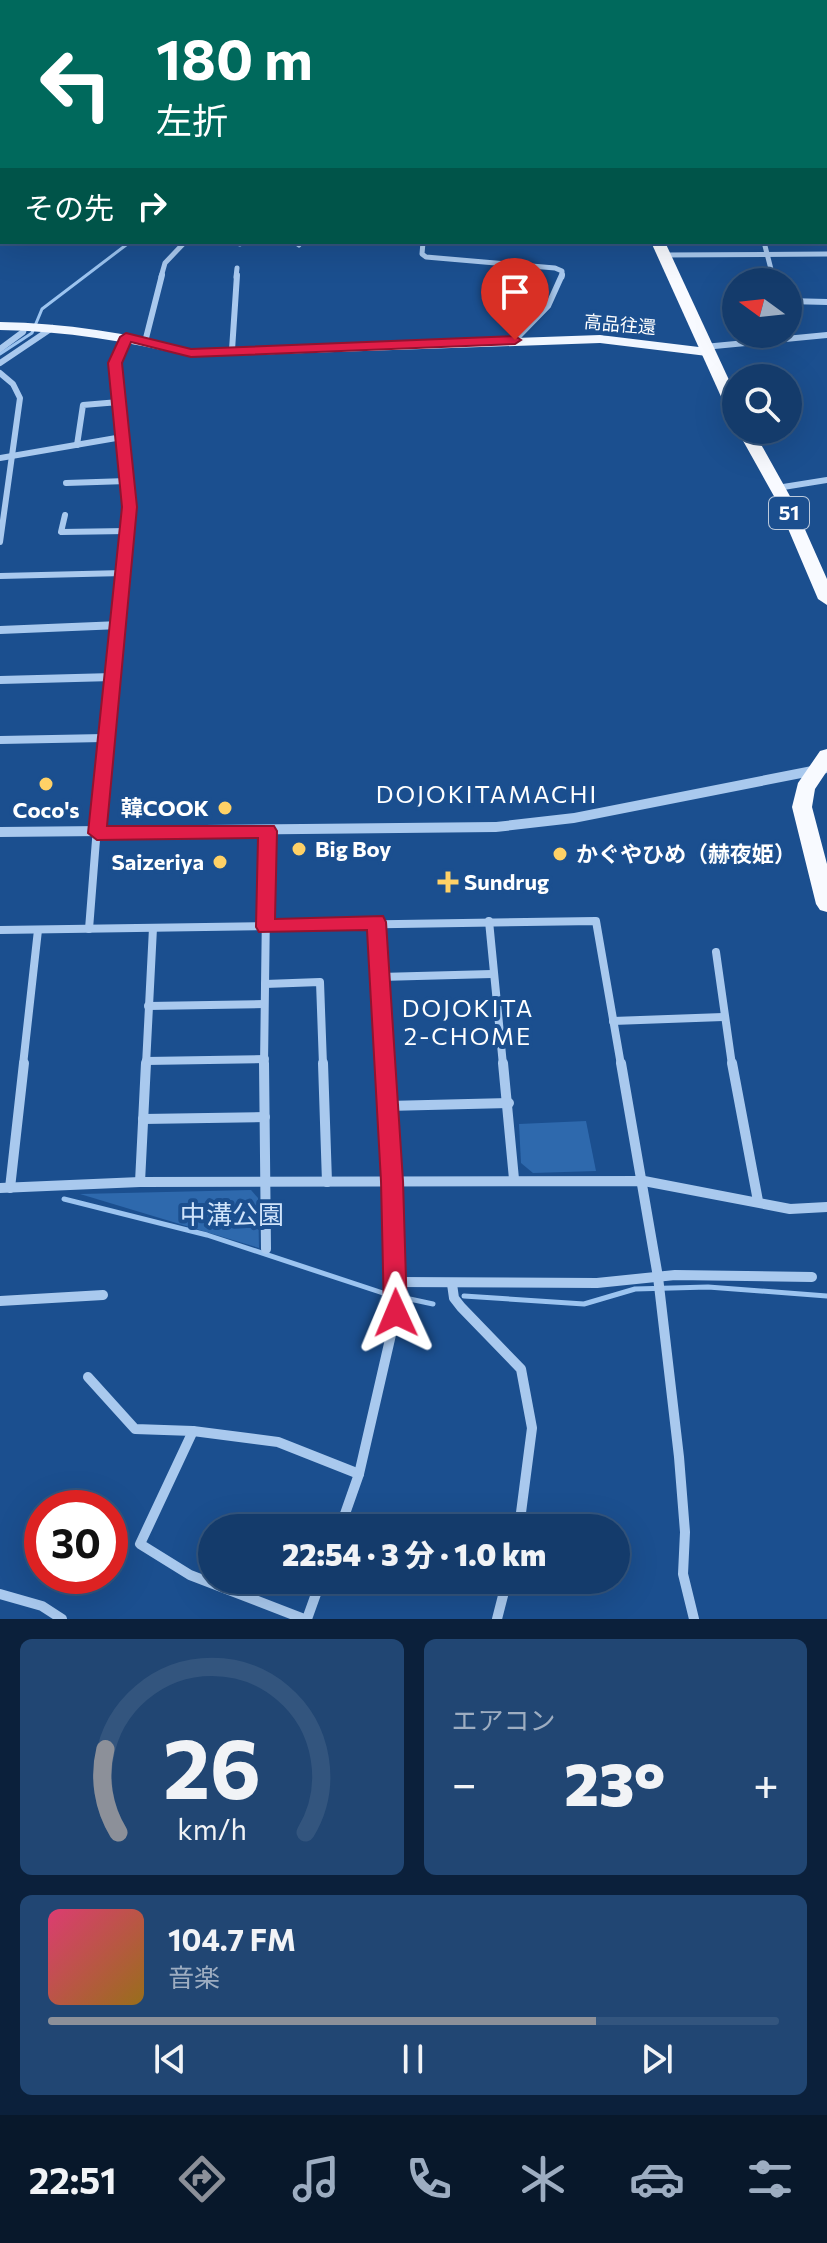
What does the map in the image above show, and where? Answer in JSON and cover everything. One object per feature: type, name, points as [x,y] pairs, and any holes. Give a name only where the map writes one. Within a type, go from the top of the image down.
[{"type":"highway","points":[[660,248],[722,379]]},
{"type":"highway","name":"51","points":[[753,444],[777,488],[827,599]]},
{"type":"highway","points":[[823,765],[805,788],[802,807],[827,904]]},
{"type":"main road","points":[[0,326],[25,326]]},
{"type":"main road","name":"高品往還","points":[[25,326],[126,337],[191,353],[600,339],[709,348]]},
{"type":"street","points":[[145,342],[165,263],[183,244]]},
{"type":"street","points":[[423,244],[422,254],[426,257],[562,271],[562,282],[533,324],[522,329],[515,340]]},
{"type":"street","points":[[764,244],[770,268]]},
{"type":"street","points":[[660,248],[827,254]]},
{"type":"street","points":[[232,350],[237,268]]},
{"type":"street","points":[[802,301],[827,302]]},
{"type":"street","points":[[0,349],[23,332],[25,326]]},
{"type":"street","points":[[0,363],[52,327]]},
{"type":"street","points":[[802,335],[827,335]]},
{"type":"street","points":[[89,929],[104,738],[120,625],[127,531],[127,481],[115,363],[126,337]]},
{"type":"street","points":[[709,348],[722,346]]},
{"type":"street","points":[[0,373],[13,384],[20,398],[0,542]]},
{"type":"street","points":[[77,445],[83,405],[119,402]]},
{"type":"street","points":[[0,458],[122,437]]},
{"type":"street","points":[[777,488],[827,480]]},
{"type":"street","points":[[66,483],[127,481]]},
{"type":"street","points":[[65,515],[61,532],[127,531]]},
{"type":"street","points":[[0,576],[124,573]]},
{"type":"street","points":[[0,630],[120,625]]},
{"type":"street","points":[[0,680],[113,677]]},
{"type":"street","points":[[0,740],[104,738]]},
{"type":"street","points":[[0,832],[496,827],[574,818],[823,765]]},
{"type":"street","points":[[266,1249],[264,1004],[267,831]]},
{"type":"street","points":[[489,921],[514,1179]]},
{"type":"street","points":[[0,930],[596,921],[659,1280],[679,1457],[685,1532],[683,1574],[694,1619]]},
{"type":"street","points":[[345,1514],[359,1474],[393,1338],[396,1282],[377,922]]},
{"type":"street","points":[[140,1182],[153,928]]},
{"type":"street","points":[[38,930],[5,1188],[140,1182],[644,1181],[790,1209],[827,1207]]},
{"type":"street","points":[[716,952],[723,1017],[758,1201]]},
{"type":"street","points":[[380,977],[492,974]]},
{"type":"street","points":[[265,984],[320,982],[327,1182]]},
{"type":"street","points":[[148,1006],[264,1004]]},
{"type":"street","points":[[613,1021],[723,1017]]},
{"type":"street","points":[[146,1061],[265,1059]]},
{"type":"street","points":[[387,1106],[509,1103]]},
{"type":"street","points":[[143,1119],[265,1117]]},
{"type":"street","points":[[396,1282],[597,1283],[618,1278],[812,1277]]},
{"type":"street","points":[[452,1284],[454,1298],[461,1307],[521,1369],[532,1428],[521,1514]]},
{"type":"street","points":[[0,1301],[103,1295]]},
{"type":"street","points":[[88,1377],[135,1429],[193,1431],[278,1442],[359,1474]]},
{"type":"street","points":[[193,1431],[140,1544],[190,1575],[306,1619],[316,1594]]},
{"type":"street","points":[[0,1594],[42,1606],[62,1619]]},
{"type":"street","points":[[497,1619],[503,1594]]},
{"type":"green space","points":[[586,1121],[596,1171],[533,1173],[521,1163],[519,1124]]},
{"type":"green space","name":"中溝公園","points":[[251,1190],[258,1198],[259,1248],[80,1194]]},
{"type":"waterway","points":[[0,354],[32,333],[42,309],[127,244]]},
{"type":"waterway","points":[[64,1199],[207,1235],[386,1294]]},
{"type":"waterway","points":[[464,1296],[584,1304],[635,1289],[708,1287],[827,1296]]},
{"type":"waterway","points":[[405,1298],[433,1304]]},
{"type":"place","name":"Coco's","points":[[46,784]]},
{"type":"place","name":"韓COOK","points":[[225,808]]},
{"type":"place","name":"Big Boy","points":[[299,849]]},
{"type":"place","name":"かぐやひめ（赫夜姫）","points":[[560,854]]},
{"type":"place","name":"Saizeriya","points":[[220,862]]},
{"type":"place","name":"Sundrug","points":[[448,882]]},
{"type":"district","name":"DOJOKITAMACHI","points":[[487,795]]},
{"type":"district","name":"DOJOKITA 2-CHOME","points":[[468,1023]]},
{"type":"route","points":[[396,1313],[392,1181],[377,922],[265,927],[267,831],[97,833],[104,738],[120,625],[130,507],[115,363],[126,337],[191,353],[515,340]]}]
